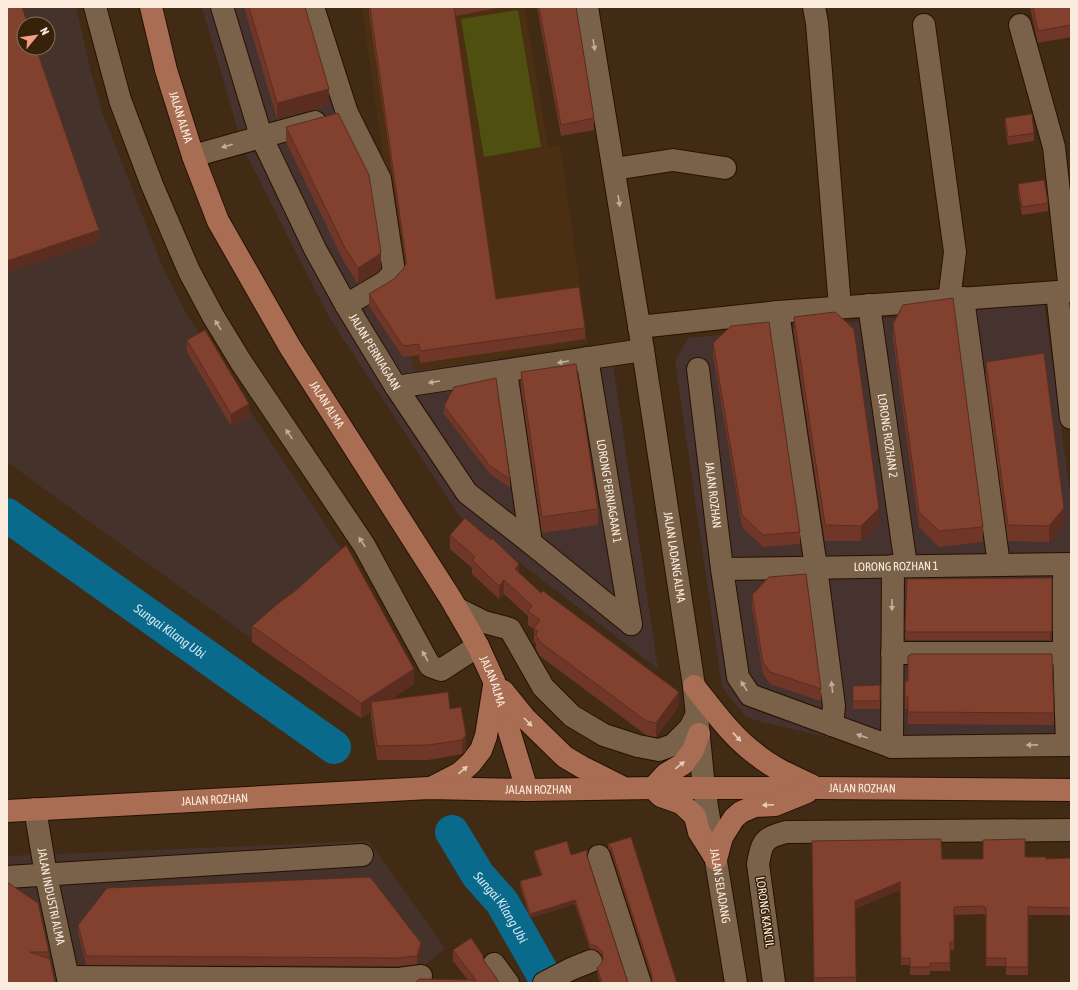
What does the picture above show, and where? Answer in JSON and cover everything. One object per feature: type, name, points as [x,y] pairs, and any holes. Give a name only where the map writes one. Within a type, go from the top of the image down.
[{"type":"main road","name":"JALAN ALMA","points":[[151,7],[166,70],[193,156],[218,221],[290,347],[456,608],[478,646],[494,681],[527,790]]},
{"type":"main road","points":[[429,788],[460,773],[471,764],[481,750],[486,736],[494,681]]},
{"type":"main road","points":[[494,681],[524,717],[565,757],[624,788]]},
{"type":"main road","points":[[694,686],[742,743],[756,755],[777,769],[818,788]]},
{"type":"main road","points":[[698,724],[693,750],[683,764],[666,774],[653,788],[661,796],[681,803],[695,816],[699,832],[716,859]]},
{"type":"main road","name":"JALAN ROZHAN","points":[[7,811],[429,788],[527,790],[624,788],[818,788],[1071,790]]},
{"type":"main road","points":[[716,859],[722,837],[734,818],[741,812],[755,806],[775,805],[818,788]]},
{"type":"street","points":[[95,7],[120,100],[149,178],[189,271],[213,316],[241,362],[364,545],[430,666],[441,670],[478,646]]},
{"type":"street","name":"JALAN PERNIAGAAN","points":[[222,7],[261,136],[315,249],[396,388],[467,494],[531,543],[630,624]]},
{"type":"street","points":[[313,7],[347,113],[380,179],[394,272],[385,282],[346,304]]},
{"type":"street","name":"JALAN LADANG ALMA","points":[[587,7],[643,350],[694,686],[704,788]]},
{"type":"street","points":[[814,7],[818,31],[840,308]]},
{"type":"street","points":[[924,25],[955,252],[956,299],[999,565]]},
{"type":"street","points":[[1020,25],[1054,146],[1066,291],[1071,418]]},
{"type":"street","points":[[193,156],[347,113]]},
{"type":"street","points":[[614,169],[673,160],[725,168]]},
{"type":"street","points":[[639,327],[778,312],[1066,291]]},
{"type":"street","name":"LORONG ROZHAN 2","points":[[869,305],[899,566],[892,653],[892,747]]},
{"type":"street","points":[[778,312],[816,568],[834,706],[832,725]]},
{"type":"street","points":[[396,388],[643,350]]},
{"type":"street","name":"LORONG PERNIAGAAN 1","points":[[587,358],[630,624]]},
{"type":"street","name":"JALAN ROZHAN","points":[[698,369],[722,569],[738,677],[750,695],[892,747],[1069,745]]},
{"type":"street","points":[[506,371],[531,543]]},
{"type":"street","points":[[1067,565],[1069,745]]},
{"type":"street","name":"LORONG ROZHAN 1","points":[[722,569],[1067,565]]},
{"type":"street","points":[[456,608],[484,622],[510,629],[543,686],[572,716],[604,735],[638,746],[659,750],[673,745],[690,728],[698,724]]},
{"type":"street","points":[[892,653],[1068,653]]},
{"type":"street","name":"JALAN SELADANG","points":[[704,788],[736,983]]},
{"type":"street","name":"JALAN INDUSTRI ALMA","points":[[35,809],[46,875],[68,980]]},
{"type":"street","name":"LORONG KANCIL","points":[[774,983],[758,864],[760,850],[764,842],[772,836],[786,832],[1071,830]]},
{"type":"street","points":[[7,877],[362,855]]},
{"type":"street","points":[[599,856],[640,983]]},
{"type":"street","points":[[494,964],[508,983]]},
{"type":"street","points":[[544,983],[581,965]]},
{"type":"street","points":[[68,980],[399,979],[421,976]]},
{"type":"shaded area","points":[[7,7],[76,7],[102,112],[163,268],[187,315],[346,556],[251,638],[7,462]]},
{"type":"shaded area","points":[[202,7],[322,7],[353,107],[385,171],[414,370],[610,344],[658,669],[460,517],[329,317],[243,148]]},
{"type":"shaded area","points":[[362,7],[524,7],[548,146],[560,145],[588,344],[414,370]]},
{"type":"shaded area","points":[[518,10],[541,147],[484,157],[461,19]]},
{"type":"shaded area","points":[[1044,303],[1071,499],[1071,753],[892,752],[765,723],[746,717],[722,687],[675,361],[688,338]]},
{"type":"shaded area","points":[[369,841],[445,948],[418,971],[391,983],[7,983],[7,856]]},
{"type":"building","points":[[7,7],[22,7],[25,16],[16,16],[16,56],[39,56],[99,230],[7,261]]},
{"type":"building","points":[[249,7],[305,7],[329,89],[277,103]]},
{"type":"building","points":[[370,7],[454,7],[496,299],[579,287],[585,328],[420,351],[419,344],[403,346],[369,294],[394,279],[406,264]]},
{"type":"building","points":[[539,7],[576,7],[594,118],[561,125]]},
{"type":"building","points":[[1033,7],[1071,7],[1071,25],[1038,31]]},
{"type":"building","points":[[338,113],[369,175],[381,252],[358,268],[344,246],[286,127]]},
{"type":"building","points":[[1032,114],[1034,133],[1008,137],[1005,118]]},
{"type":"building","points":[[1044,180],[1048,203],[1022,207],[1018,184]]},
{"type":"building","points":[[953,298],[983,527],[939,531],[919,512],[893,324],[903,305]]},
{"type":"building","points":[[835,312],[854,329],[879,508],[861,526],[825,525],[794,317]]},
{"type":"building","points":[[769,322],[800,532],[763,535],[742,515],[713,343],[731,326]]},
{"type":"building","points":[[205,330],[249,404],[231,414],[187,340]]},
{"type":"building","points":[[1044,353],[1064,508],[1049,526],[1008,525],[986,362]]},
{"type":"building","points":[[576,364],[598,509],[542,517],[521,372]]},
{"type":"building","points":[[496,378],[510,479],[490,466],[444,406],[454,387]]},
{"type":"building","points":[[465,518],[491,540],[492,538],[519,564],[515,569],[541,593],[543,591],[679,692],[656,723],[646,721],[540,642],[536,635],[538,631],[534,628],[540,620],[528,611],[532,606],[504,580],[499,586],[472,560],[475,557],[450,535]]},
{"type":"building","points":[[346,545],[414,669],[361,703],[252,626],[294,592]]},
{"type":"building","points":[[806,574],[821,689],[770,672],[763,662],[752,595],[769,577]]},
{"type":"building","points":[[1052,578],[1052,631],[1050,632],[907,632],[905,629],[907,579]]},
{"type":"building","points":[[911,654],[1052,654],[1054,713],[908,712],[908,697],[905,697],[905,681],[908,681],[908,656]]},
{"type":"building","points":[[880,685],[880,701],[853,701],[853,686]]},
{"type":"building","points":[[448,692],[450,709],[461,707],[466,735],[462,740],[428,745],[377,746],[371,702]]},
{"type":"building","points":[[631,837],[677,983],[651,983],[652,975],[611,848],[608,844]]},
{"type":"building","points":[[941,839],[942,859],[983,859],[983,840],[1025,839],[1025,857],[1046,857],[1046,859],[1071,858],[1071,908],[1028,907],[1028,967],[1006,967],[1006,958],[986,958],[986,908],[984,908],[984,906],[954,907],[954,942],[950,942],[950,963],[930,963],[930,967],[910,967],[910,958],[901,958],[900,882],[855,901],[856,977],[814,978],[812,841]]},
{"type":"building","points":[[567,841],[571,855],[587,850],[587,856],[628,983],[602,983],[597,968],[603,959],[602,952],[598,947],[590,945],[575,900],[530,914],[520,881],[542,875],[534,851]]},
{"type":"building","points":[[370,877],[421,943],[417,956],[398,958],[86,956],[78,925],[107,888]]},
{"type":"building","points":[[7,882],[38,903],[49,952],[30,952],[50,959],[55,983],[7,983]]},
{"type":"building","points":[[471,938],[499,983],[415,983],[419,979],[476,980],[453,950]]},
{"type":"waterway","name":"Sungai Kilang Ubi","points":[[7,515],[334,747]]},
{"type":"waterway","name":"Sungai Kilang Ubi","points":[[452,832],[478,875],[502,902],[548,983]]}]
